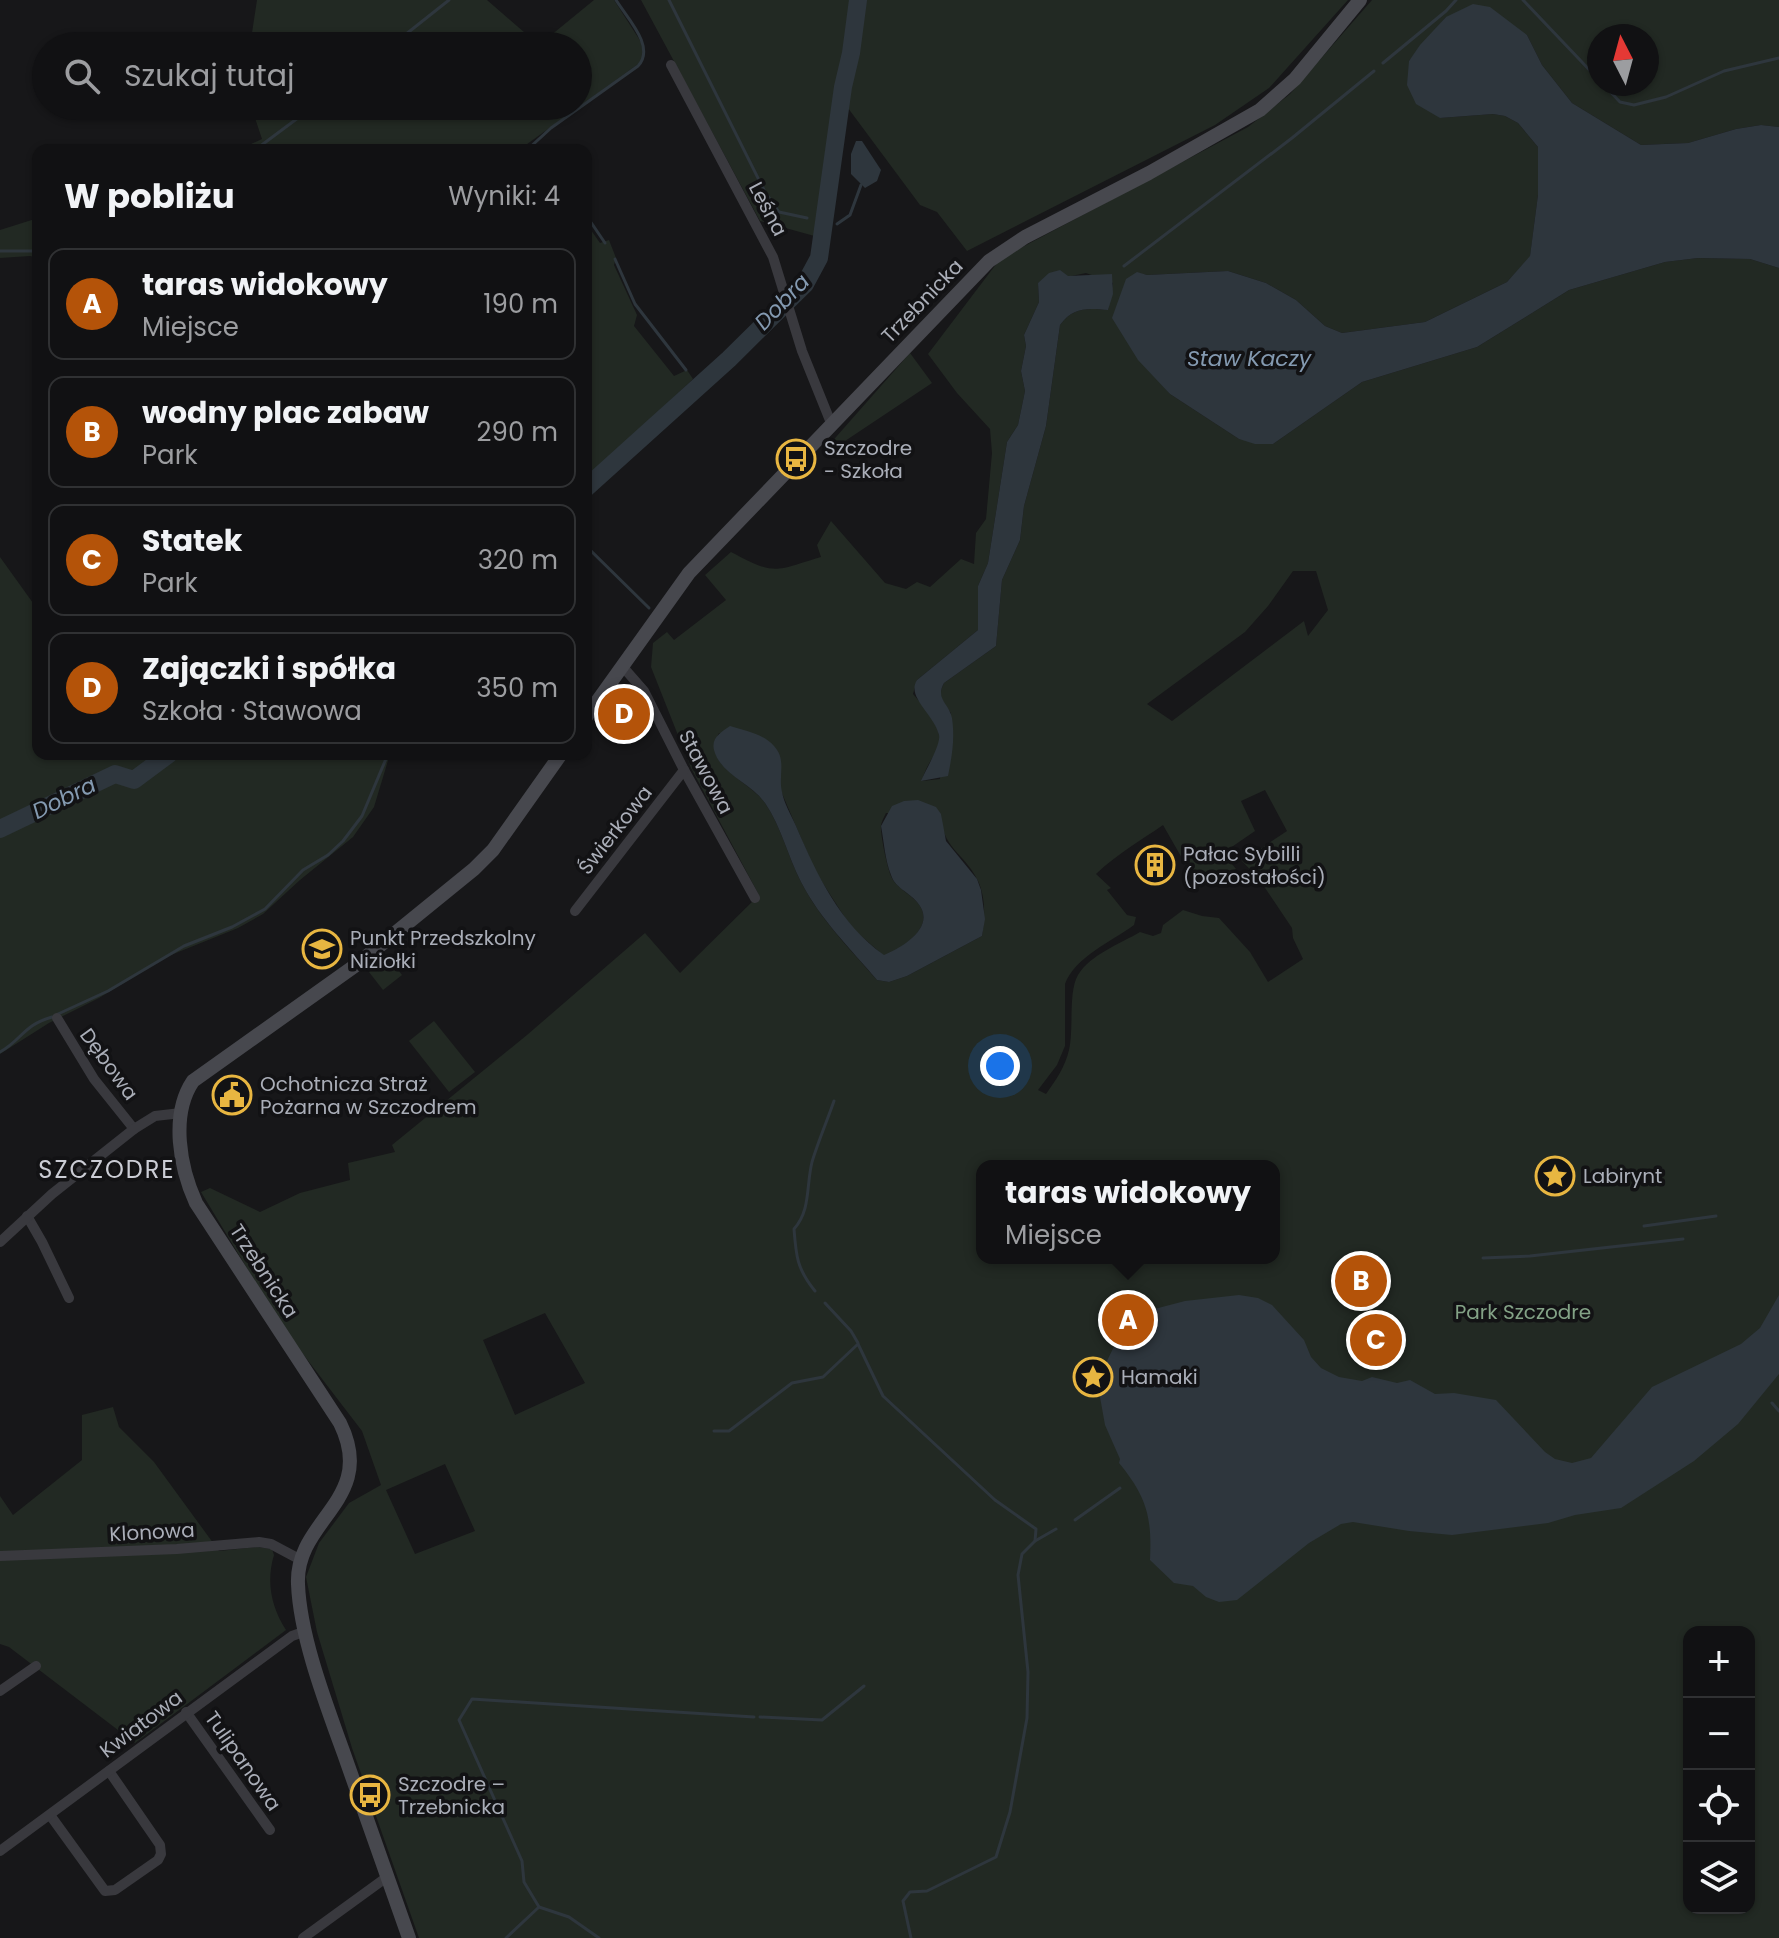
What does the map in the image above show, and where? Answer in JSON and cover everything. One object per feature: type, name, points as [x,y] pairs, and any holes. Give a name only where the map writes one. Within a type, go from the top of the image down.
[{"type":"street","name":"Trzebnicka","points":[[592,709],[689,573],[989,261],[1025,237],[1149,173],[1260,110],[1295,79],[1360,0]]},
{"type":"street","name":"Leśna","points":[[671,65],[773,257],[802,351],[831,423]]},
{"type":"street","name":"Stawowa","points":[[623,667],[644,691],[755,898]]},
{"type":"street","name":"Trzebnicka","points":[[409,1938],[327,1706],[306,1631],[298,1587],[301,1560],[349,1478],[349,1443],[340,1423],[196,1203],[188,1184],[182,1154],[181,1113],[193,1081],[356,965],[474,869],[493,850],[557,760]]},
{"type":"street","name":"Świerkowa","points":[[575,911],[684,770]]},
{"type":"street","name":"Dębowa","points":[[57,1018],[94,1079],[134,1129]]},
{"type":"street","points":[[0,1242],[91,1161],[134,1129],[155,1116],[181,1113]]},
{"type":"street","points":[[27,1216],[69,1298]]},
{"type":"street","name":"Klonowa","points":[[0,1556],[248,1543],[271,1544],[301,1560]]},
{"type":"street","name":"Kwiatowa","points":[[0,1851],[186,1712],[292,1636],[306,1631]]},
{"type":"street","points":[[0,1691],[36,1666]]},
{"type":"street","name":"Tulipanowa","points":[[186,1712],[270,1830]]},
{"type":"street","points":[[50,1815],[105,1891],[115,1890],[158,1860],[160,1845],[109,1771]]},
{"type":"street","points":[[303,1938],[387,1877]]},
{"type":"green space","points":[[257,0],[487,0],[524,32],[252,32]]},
{"type":"green space","points":[[594,0],[614,0],[641,42],[644,55],[641,62],[592,97],[592,32],[555,32]]},
{"type":"green space","points":[[641,0],[855,0],[818,237],[760,221]]},
{"type":"green space","points":[[863,0],[1348,0],[1269,88],[1215,125],[967,251],[937,212],[920,205],[845,104]]},
{"type":"green space","name":"Park Szczodre","points":[[1372,0],[1779,0],[1779,127],[1761,125],[1736,129],[1688,143],[1641,145],[1572,103],[1542,65],[1527,35],[1446,17],[1409,61],[1440,118],[1493,114],[1518,123],[1538,147],[1538,195],[1530,257],[1507,282],[1425,322],[1342,333],[1325,326],[1296,300],[1266,283],[1228,271],[1137,273],[1113,318],[1170,394],[1239,439],[1273,444],[1362,382],[1477,347],[1569,290],[1665,262],[1698,258],[1750,259],[1779,268],[1779,1938],[419,1938],[352,1748],[317,1632],[306,1577],[319,1543],[349,1503],[381,1485],[362,1431],[283,1328],[201,1192],[210,1188],[260,1212],[300,1193],[350,1180],[348,1163],[395,1152],[392,1145],[645,933],[680,973],[759,895],[691,768],[651,667],[653,643],[667,632],[674,640],[726,600],[705,575],[731,552],[767,568],[793,566],[821,557],[817,545],[831,521],[885,583],[906,589],[917,582],[930,587],[961,559],[974,564],[976,533],[986,519],[992,453],[990,429],[957,393],[928,354],[1000,259],[1248,127],[1290,94]],"holes":[[[1086,273],[1113,283],[1108,310],[1081,310],[1060,325],[1046,426],[1024,506],[1020,540],[1002,580],[996,646],[944,683],[941,695],[951,713],[940,779],[922,781],[939,745],[939,737],[934,721],[913,694],[917,680],[978,630],[978,586],[988,563],[1007,442],[1018,425],[1025,391],[1021,371],[1026,346],[1024,335],[1039,302],[1038,283]],[[1293,571],[1316,571],[1328,610],[1308,636],[1304,621],[1172,721],[1147,704],[1245,632]],[[719,733],[781,791],[815,871],[851,927],[884,956],[916,935],[923,919],[917,902],[891,876],[881,825],[886,813],[941,814],[949,842],[972,870],[980,886],[984,907],[982,936],[907,976],[889,982],[877,980],[817,909],[796,872],[765,803],[721,763],[715,744]],[[1265,790],[1287,831],[1242,861],[1259,879],[1292,928],[1293,938],[1303,959],[1268,982],[1250,952],[1219,918],[1183,910],[1163,925],[1161,933],[1153,936],[1140,932],[1098,955],[1078,975],[1073,991],[1069,1050],[1065,1062],[1046,1094],[1038,1090],[1057,1065],[1065,1046],[1065,984],[1070,974],[1085,958],[1134,925],[1136,917],[1127,915],[1107,890],[1111,888],[1096,874],[1163,825],[1199,888],[1236,869],[1223,853],[1255,831],[1241,801]],[[545,1313],[585,1383],[515,1415],[483,1340]],[[445,1464],[475,1531],[415,1554],[386,1490]]]},
{"type":"green space","points":[[256,120],[560,120],[527,144],[251,144],[262,139]]},
{"type":"green space","points":[[32,220],[32,256],[0,258],[0,230]]},
{"type":"green space","points":[[592,232],[600,243],[609,240],[616,258],[614,265],[637,315],[634,326],[674,376],[687,370],[693,379],[592,473]]},
{"type":"green space","points":[[910,353],[932,383],[833,449],[829,445]]},
{"type":"green space","points":[[0,557],[32,602],[32,760],[388,760],[374,807],[353,837],[263,914],[238,928],[166,957],[0,1054]]},
{"type":"green space","points":[[388,957],[402,975],[383,990],[369,972]]},
{"type":"green space","points":[[434,1021],[475,1072],[449,1092],[409,1041]]},
{"type":"green space","points":[[113,1407],[119,1427],[154,1462],[219,1551],[257,1547],[272,1549],[271,1594],[286,1630],[135,1743],[9,1647],[0,1644],[0,1496],[13,1515],[82,1460],[82,1415]]},
{"type":"water","name":"Staw Kaczy","points":[[1473,4],[1490,7],[1527,35],[1542,65],[1572,103],[1641,145],[1688,143],[1761,125],[1779,127],[1779,268],[1750,259],[1698,258],[1665,262],[1569,290],[1477,347],[1362,382],[1273,444],[1255,444],[1239,439],[1170,394],[1138,360],[1112,318],[1126,279],[1137,272],[1147,275],[1228,271],[1266,283],[1296,300],[1325,326],[1342,333],[1425,322],[1507,282],[1530,256],[1538,195],[1538,147],[1518,123],[1505,116],[1440,118],[1416,104],[1407,85],[1409,61],[1420,45],[1446,17]]},
{"type":"water","points":[[856,141],[862,141],[881,170],[877,181],[865,188],[851,174],[851,154]]},
{"type":"water","points":[[1060,270],[1068,276],[1112,274],[1113,294],[1108,310],[1081,310],[1060,325],[1046,426],[1024,506],[1020,540],[1002,580],[996,646],[944,683],[941,693],[952,718],[953,733],[948,776],[921,781],[936,751],[939,735],[915,693],[915,686],[917,680],[978,630],[978,586],[988,563],[1007,442],[1018,425],[1025,391],[1021,371],[1026,346],[1024,335],[1039,302],[1038,283],[1049,273]]},
{"type":"water","points":[[730,726],[764,738],[778,751],[783,796],[812,862],[842,913],[868,943],[884,955],[908,941],[921,927],[922,911],[917,902],[891,875],[881,826],[892,806],[918,800],[936,807],[941,814],[946,841],[977,879],[985,919],[982,936],[907,976],[889,982],[877,980],[809,896],[765,803],[717,758],[714,742]]},
{"type":"water","points":[[1239,1295],[1258,1298],[1272,1305],[1304,1340],[1311,1357],[1321,1368],[1339,1377],[1362,1381],[1372,1377],[1397,1383],[1410,1380],[1435,1394],[1454,1393],[1496,1400],[1545,1452],[1555,1459],[1572,1463],[1591,1458],[1652,1387],[1741,1344],[1760,1328],[1779,1295],[1779,1374],[1738,1424],[1694,1461],[1621,1508],[1575,1515],[1548,1523],[1452,1535],[1353,1522],[1341,1524],[1309,1543],[1237,1600],[1219,1602],[1206,1597],[1193,1586],[1174,1583],[1150,1560],[1146,1508],[1136,1486],[1119,1463],[1105,1425],[1100,1397],[1106,1363],[1122,1330],[1134,1317],[1185,1301]]},
{"type":"waterway","points":[[409,32],[449,0]]},
{"type":"waterway","points":[[592,99],[638,66],[643,58],[644,50],[638,33],[616,0]]},
{"type":"waterway","points":[[669,0],[765,192],[779,212],[807,218]]},
{"type":"waterway","name":"Dobra","points":[[592,483],[729,359],[805,284],[819,258],[858,0]]},
{"type":"waterway","points":[[1383,63],[1456,0]]},
{"type":"waterway","points":[[1523,0],[1587,67]]},
{"type":"waterway","points":[[1614,96],[1620,102],[1634,105],[1666,97],[1724,71],[1779,58]]},
{"type":"waterway","points":[[1124,266],[1374,71]]},
{"type":"waterway","points":[[263,144],[295,120]]},
{"type":"waterway","points":[[534,144],[562,120]]},
{"type":"waterway","points":[[837,224],[850,215],[861,185]]},
{"type":"waterway","points":[[592,224],[605,243]]},
{"type":"waterway","points":[[0,251],[32,251]]},
{"type":"waterway","points":[[615,259],[635,304],[686,370]]},
{"type":"waterway","points":[[592,552],[649,608]]},
{"type":"waterway","name":"Dobra","points":[[0,829],[115,774],[134,780],[161,760]]},
{"type":"waterway","points":[[58,1014],[108,991],[184,946],[232,927],[265,909],[303,870],[328,855],[343,841],[362,816],[385,760]]},
{"type":"waterway","points":[[0,1052],[29,1028],[52,1017]]},
{"type":"waterway","points":[[815,1291],[798,1262],[794,1229],[803,1214],[812,1162],[834,1101]]},
{"type":"waterway","points":[[1644,1226],[1716,1216]]},
{"type":"waterway","points":[[1483,1258],[1530,1256],[1683,1239]]},
{"type":"waterway","points":[[825,1303],[858,1343]]},
{"type":"waterway","points":[[714,1431],[729,1431],[792,1383],[823,1377],[858,1344],[883,1396],[995,1500],[1036,1529],[1035,1541]]},
{"type":"waterway","points":[[1772,1403],[1779,1411]]},
{"type":"waterway","points":[[1075,1520],[1120,1488]]},
{"type":"waterway","points":[[911,1938],[903,1901],[910,1892],[927,1891],[996,1857],[1010,1812],[1027,1718],[1028,1672],[1018,1575],[1022,1554],[1035,1541],[1056,1529]]},
{"type":"waterway","points":[[760,1717],[822,1720],[864,1686]]},
{"type":"waterway","points":[[599,1938],[569,1917],[539,1907],[524,1882],[522,1861],[459,1720],[472,1699],[754,1717]]},
{"type":"waterway","points":[[506,1938],[539,1907]]},
{"type":"place","name":"Szczodre - Szkoła","points":[[796,459]]},
{"type":"place","name":"Zajączki i spółka","points":[[624,714]]},
{"type":"place","name":"Pałac Sybilli (pozostałości)","points":[[1155,865]]},
{"type":"place","name":"Punkt Przedszkolny Niziołki","points":[[322,949]]},
{"type":"place","name":"Ochotnicza Straż Pożarna w Szczodrem","points":[[232,1095]]},
{"type":"place","name":"Labirynt","points":[[1555,1176]]},
{"type":"place","name":"wodny plac zabaw","points":[[1361,1281]]},
{"type":"place","name":"taras widokowy","points":[[1128,1320]]},
{"type":"place","name":"Statek","points":[[1376,1340]]},
{"type":"place","name":"Hamaki","points":[[1093,1377]]},
{"type":"place","name":"Szczodre – Trzebnicka","points":[[370,1795]]},
{"type":"district","name":"SZCZODRE","points":[[107,1169]]}]
